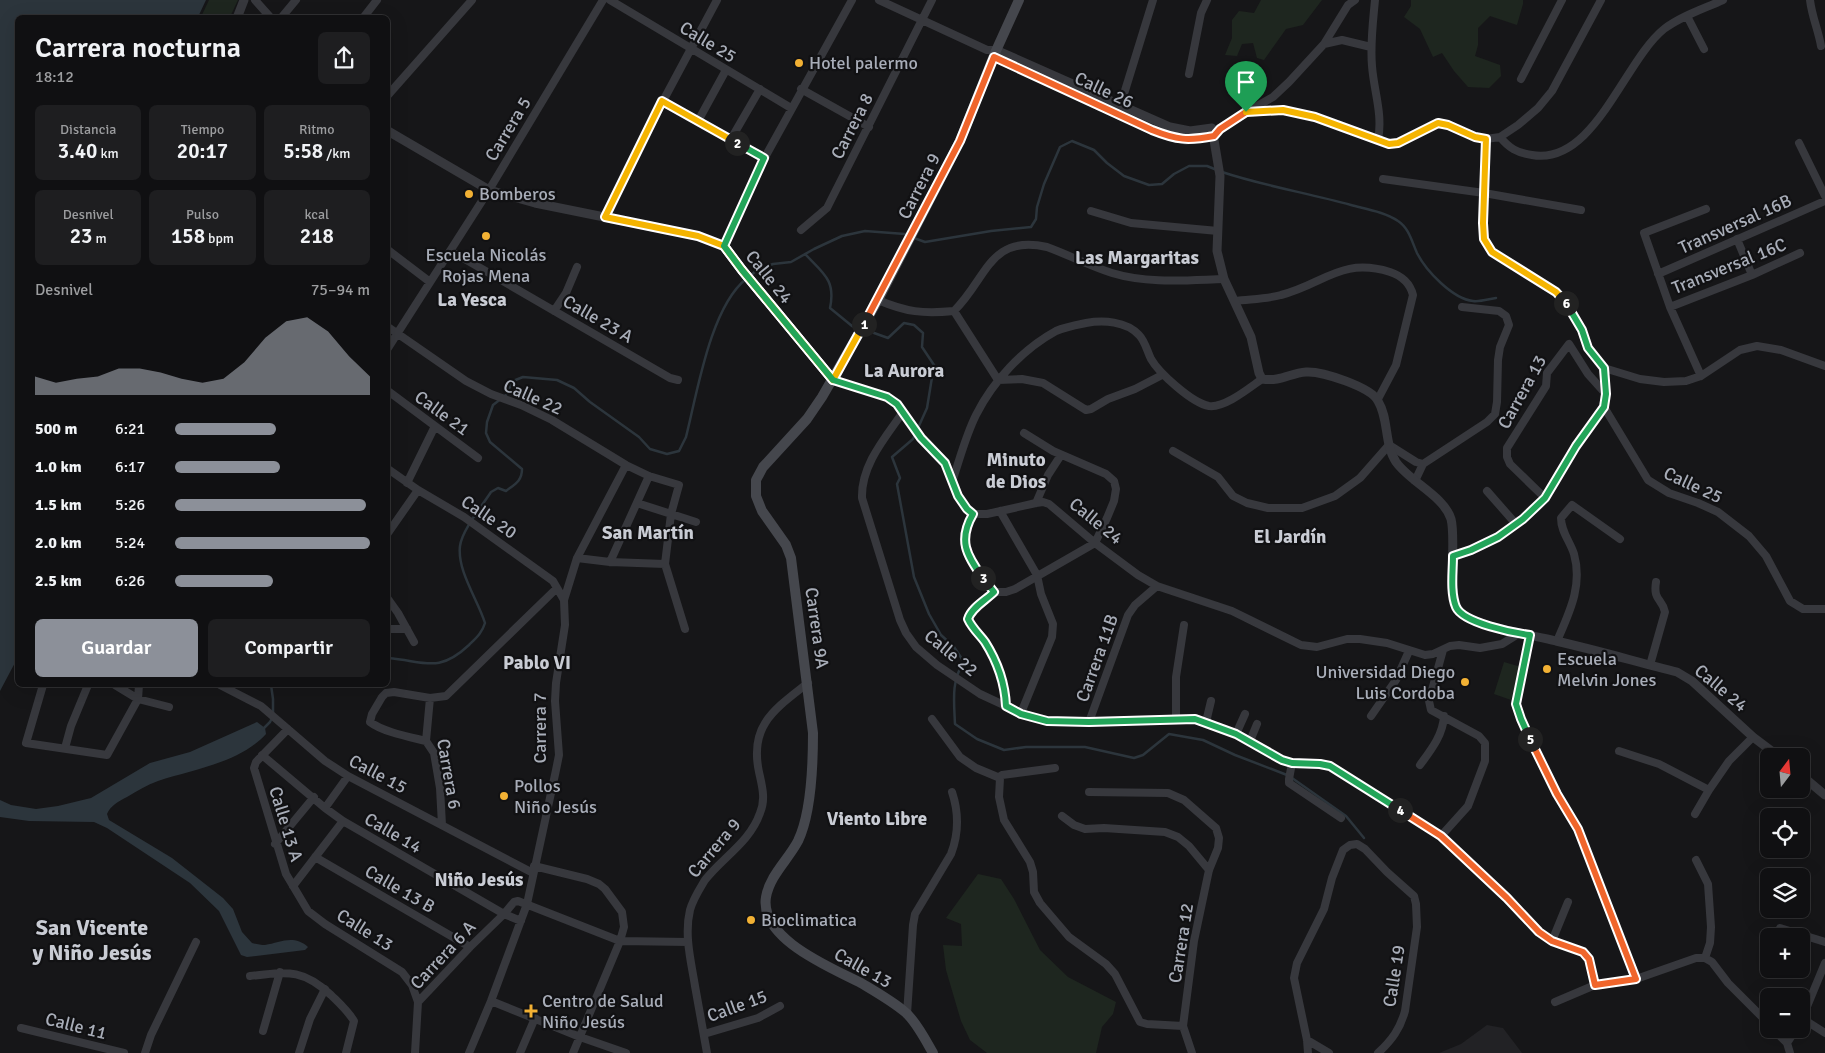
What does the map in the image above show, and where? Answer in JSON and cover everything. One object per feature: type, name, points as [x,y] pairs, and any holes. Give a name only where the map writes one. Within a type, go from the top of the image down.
[{"type":"main road","name":"Carrera 9","points":[[833,380],[878,300],[960,141],[992,53],[1019,0]]},
{"type":"main road","name":"Carrera 9A","points":[[765,906],[769,886],[797,843],[805,824],[813,754],[812,718],[791,558],[786,545],[762,511],[756,496],[756,480],[763,467],[807,419],[833,380]]},
{"type":"main road","name":"Calle 13","points":[[765,906],[771,922],[791,943],[809,956],[862,984],[908,1014]]},
{"type":"main road","points":[[908,1014],[933,1053]]},
{"type":"street","points":[[238,15],[244,0]]},
{"type":"street","points":[[255,0],[268,15]]},
{"type":"street","points":[[284,15],[296,0]]},
{"type":"street","points":[[365,15],[377,0]]},
{"type":"street","points":[[390,93],[472,0]]},
{"type":"street","name":"Carrera 5","points":[[390,345],[489,190],[604,0]]},
{"type":"street","name":"Calle 25","points":[[610,0],[791,108]]},
{"type":"street","points":[[605,217],[662,101],[717,0]]},
{"type":"street","points":[[724,246],[764,158],[852,0]]},
{"type":"street","name":"Calle 26","points":[[879,0],[1119,110],[1182,130],[1215,131]]},
{"type":"street","name":"Carrera 8","points":[[801,230],[827,208],[932,0]]},
{"type":"street","points":[[1119,110],[1152,0]]},
{"type":"street","points":[[1189,74],[1201,13],[1207,0]]},
{"type":"street","points":[[1262,380],[1251,337],[1224,279],[1218,251],[1220,176],[1215,131],[1273,96],[1289,82],[1324,44],[1348,5],[1355,0]]},
{"type":"street","points":[[1375,0],[1371,47],[1372,67],[1380,109],[1381,127],[1378,140]]},
{"type":"street","points":[[1521,79],[1562,0]]},
{"type":"street","points":[[1246,112],[1283,110],[1315,117],[1389,144],[1398,143],[1438,123],[1448,125],[1475,137],[1486,139],[1500,137],[1538,108],[1552,91],[1602,0]]},
{"type":"street","points":[[1500,137],[1508,147],[1518,153],[1539,157],[1562,152],[1594,126],[1643,51],[1664,29],[1722,0]]},
{"type":"street","points":[[1810,0],[1812,17],[1818,28],[1821,46]]},
{"type":"street","points":[[1687,16],[1704,49]]},
{"type":"street","points":[[1324,44],[1342,40],[1371,47]]},
{"type":"street","points":[[698,121],[726,70]]},
{"type":"street","points":[[801,89],[868,126]]},
{"type":"street","points":[[730,139],[760,90]]},
{"type":"street","points":[[662,101],[764,158]]},
{"type":"street","name":"Calle 24","points":[[390,132],[489,190],[535,202],[698,236],[724,246],[833,380]]},
{"type":"street","points":[[953,479],[977,413],[998,380],[1031,347],[1058,330],[1097,321],[1112,321],[1139,335],[1151,359],[1162,375],[1198,402],[1210,406],[1227,402],[1262,380],[1273,381],[1305,372],[1322,373],[1357,386],[1378,399],[1389,445],[1396,462],[1415,481],[1442,503],[1451,518],[1453,556],[1498,537],[1545,498],[1576,446],[1604,407],[1606,394],[1604,368],[1588,348],[1582,330],[1570,306],[1556,292],[1492,252],[1484,239],[1486,139]]},
{"type":"street","points":[[1800,143],[1825,196]]},
{"type":"street","points":[[1383,179],[1484,193],[1581,210]]},
{"type":"street","name":"Transversal 16B","points":[[1658,274],[1825,200]]},
{"type":"street","points":[[1701,376],[1670,307],[1644,233],[1706,209]]},
{"type":"street","points":[[1091,211],[1130,223],[1218,230]]},
{"type":"street","points":[[1737,239],[1752,275]]},
{"type":"street","points":[[878,300],[899,309],[914,312],[954,311],[965,300],[998,254],[1021,245],[1047,247],[1112,273],[1130,277],[1178,281],[1224,279]]},
{"type":"street","name":"Calle 23 A","points":[[450,251],[670,378],[678,380]]},
{"type":"street","points":[[390,252],[430,282]]},
{"type":"street","name":"Transversal 16C","points":[[1670,307],[1752,275],[1800,253]]},
{"type":"street","points":[[554,311],[566,293],[577,267]]},
{"type":"street","points":[[1235,301],[1279,296],[1348,268],[1378,268],[1399,275],[1411,287],[1413,295],[1396,365],[1378,399]]},
{"type":"street","points":[[1415,481],[1423,464],[1487,422],[1495,414],[1500,347],[1509,325],[1506,316],[1499,311],[1462,307]]},
{"type":"street","points":[[954,311],[998,380]]},
{"type":"street","name":"Calle 22","points":[[390,329],[466,381],[491,394],[521,405],[552,420],[626,465],[649,476],[679,484],[671,514]]},
{"type":"street","name":"Carrera 13","points":[[1545,498],[1510,464],[1507,457],[1507,448],[1546,386],[1546,373],[1568,344],[1588,374],[1606,394]]},
{"type":"street","points":[[1604,368],[1640,379],[1664,382],[1686,381],[1701,376],[1740,350],[1757,346],[1781,350],[1825,366]]},
{"type":"street","points":[[998,380],[1022,379],[1043,383],[1086,410],[1162,375]]},
{"type":"street","points":[[833,380],[887,397],[897,404],[921,438],[945,463],[953,479],[958,496],[973,514],[987,514],[1036,503],[1048,476],[1062,455]]},
{"type":"street","name":"Calle 21","points":[[390,393],[478,458]]},
{"type":"street","name":"Calle 25","points":[[1604,407],[1648,480],[1669,493],[1718,512],[1749,536],[1766,556],[1790,601],[1803,609],[1825,609]]},
{"type":"street","name":"Calle 22","points":[[903,412],[872,458],[865,475],[862,498],[900,620],[916,647],[924,655],[980,694],[1021,714],[1047,721],[1089,722],[1195,719],[1236,734],[1282,760],[1292,763],[1330,766],[1441,836],[1507,898],[1539,932],[1552,941],[1583,952],[1589,959],[1595,985]]},
{"type":"street","points":[[407,483],[435,426]]},
{"type":"street","points":[[1006,706],[1005,689],[1002,679],[986,644],[968,619],[969,615],[994,592],[1006,592],[1015,589],[1095,543],[1114,501],[1116,484],[1112,477],[1062,455],[1024,433]]},
{"type":"street","points":[[1389,445],[1416,462],[1423,464]]},
{"type":"street","points":[[1173,451],[1218,477],[1233,496],[1247,503],[1268,508],[1302,508],[1334,496],[1360,478],[1389,445]]},
{"type":"street","points":[[564,600],[577,558],[626,465]]},
{"type":"street","name":"Calle 20","points":[[390,471],[477,525],[553,581],[564,600]]},
{"type":"street","points":[[610,562],[649,476]]},
{"type":"street","points":[[390,530],[418,490]]},
{"type":"street","points":[[1488,491],[1516,524]]},
{"type":"street","name":"Calle 24","points":[[1036,503],[1043,502],[1053,507],[1095,543],[1138,575],[1157,586],[1232,612],[1301,646],[1317,647],[1347,639],[1360,639],[1387,643],[1425,655],[1450,646],[1459,645],[1480,648],[1502,644],[1518,634]]},
{"type":"street","points":[[637,504],[696,522]]},
{"type":"street","points":[[1557,641],[1576,592],[1574,554],[1561,528],[1560,518],[1572,505],[1620,539]]},
{"type":"street","points":[[1000,511],[1037,575],[1041,594],[1053,624],[1052,637],[1021,714]]},
{"type":"street","points":[[671,514],[665,564],[685,629]]},
{"type":"street","points":[[973,514],[965,531],[964,542],[979,573],[994,592]]},
{"type":"street","name":"Calle 24","points":[[1453,556],[1453,597],[1456,608],[1463,615],[1518,634],[1557,641],[1677,672],[1692,681],[1767,748]]},
{"type":"street","points":[[577,558],[610,562],[665,564]]},
{"type":"street","points":[[1650,665],[1665,612],[1664,607],[1656,598],[1656,582]]},
{"type":"street","name":"Carrera 11B","points":[[1089,722],[1128,615],[1135,605],[1157,586]]},
{"type":"street","points":[[426,742],[375,726],[370,722],[382,697],[386,693],[394,692],[430,698],[446,696],[557,588]]},
{"type":"street","name":"Carrera 7","points":[[469,1053],[491,1001],[527,904],[559,755],[555,692],[565,625],[564,600]]},
{"type":"street","points":[[390,601],[414,642]]},
{"type":"street","points":[[1176,719],[1176,677],[1184,625]]},
{"type":"street","points":[[390,629],[407,629]]},
{"type":"street","points":[[1530,635],[1516,704],[1521,719],[1557,794],[1578,829],[1636,979]]},
{"type":"street","points":[[1441,836],[1468,806],[1485,761],[1485,743],[1479,736],[1431,710],[1429,701],[1443,650]]},
{"type":"street","points":[[1371,716],[1396,680],[1409,651]]},
{"type":"street","name":"Carrera 9","points":[[707,1053],[688,942],[690,912],[694,898],[706,879],[750,834],[761,812],[764,795],[757,765],[757,743],[762,728],[771,713],[808,683]]},
{"type":"street","points":[[42,687],[26,743],[107,754],[138,698],[139,687]]},
{"type":"street","points":[[65,748],[71,726],[87,687]]},
{"type":"street","points":[[119,687],[138,698],[169,707]]},
{"type":"street","name":"Calle 15","points":[[224,687],[261,706],[325,761],[348,776],[534,870],[599,884],[622,912],[624,921],[620,941]]},
{"type":"street","name":"Carrera 6","points":[[430,698],[426,742],[434,753],[440,788],[442,825]]},
{"type":"street","points":[[1206,722],[1211,701]]},
{"type":"street","points":[[1236,734],[1245,714]]},
{"type":"street","points":[[1420,765],[1444,728],[1444,716]]},
{"type":"street","points":[[932,720],[960,757],[976,768],[997,776],[1001,780],[999,797],[1004,820],[1030,862],[1033,872],[1034,892],[1040,902],[1069,937],[1106,964],[1116,974],[1140,1022],[1183,1026]]},
{"type":"street","points":[[1250,741],[1257,724]]},
{"type":"street","points":[[262,755],[288,729]]},
{"type":"street","points":[[1695,814],[1729,761],[1753,737]]},
{"type":"street","points":[[1619,751],[1658,764],[1709,790]]},
{"type":"street","name":"Calle 13 A","points":[[262,755],[254,768],[275,844],[286,874],[293,886]]},
{"type":"street","name":"Calle 14","points":[[262,755],[344,822],[504,914],[521,921]]},
{"type":"street","points":[[1292,763],[1290,783],[1341,818]]},
{"type":"street","points":[[997,776],[1055,768]]},
{"type":"street","points":[[325,808],[348,776]]},
{"type":"street","points":[[1810,782],[1825,795]]},
{"type":"street","points":[[908,1014],[915,914],[955,845],[958,814],[952,792]]},
{"type":"street","name":"Carrera 12","points":[[1089,792],[1168,793],[1184,800],[1216,828],[1219,838],[1218,848],[1209,870],[1194,941],[1183,1026],[1192,1053]]},
{"type":"street","points":[[275,844],[314,797]]},
{"type":"street","points":[[1062,816],[1074,826],[1085,829],[1165,832],[1178,837],[1189,846],[1209,870]]},
{"type":"street","points":[[293,886],[344,822]]},
{"type":"street","name":"Calle 19","points":[[1307,1040],[1294,978],[1297,963],[1324,909],[1332,878],[1343,850],[1350,844],[1357,844],[1365,849],[1414,896],[1416,904],[1417,927],[1402,1024],[1391,1040],[1378,1053]]},
{"type":"street","name":"Calle 13 B","points":[[315,857],[470,947]]},
{"type":"street","points":[[1696,860],[1708,884],[1711,927],[1710,943],[1705,958]]},
{"type":"street","name":"Calle 13","points":[[293,886],[308,911],[325,924],[402,972],[412,985],[418,1002]]},
{"type":"street","points":[[504,914],[516,901],[620,941],[688,942]]},
{"type":"street","points":[[1552,941],[1568,902]]},
{"type":"street","name":"Carrera 6 A","points":[[416,1053],[418,1002],[504,914]]},
{"type":"street","points":[[1810,937],[1825,942]]},
{"type":"street","points":[[574,1053],[620,941]]},
{"type":"street","points":[[145,1053],[151,1035],[196,942]]},
{"type":"street","points":[[1555,1002],[1595,985],[1636,979],[1696,958],[1705,958],[1712,962],[1728,983],[1760,1015]]},
{"type":"street","points":[[1810,1000],[1825,963]]},
{"type":"street","points":[[263,1031],[280,972]]},
{"type":"street","points":[[250,976],[280,972],[301,974],[314,980],[344,1008],[354,1021],[346,1053]]},
{"type":"street","points":[[300,1053],[310,1020],[325,989]]},
{"type":"street","points":[[491,1001],[580,1037],[626,1053]]},
{"type":"street","name":"Calle 15","points":[[704,1034],[758,1018],[780,1006]]},
{"type":"street","points":[[520,1053],[535,1018]]},
{"type":"street","points":[[1810,1025],[1825,1033]]},
{"type":"street","name":"Calle 11","points":[[21,1028],[124,1053]]},
{"type":"street","points":[[1782,1038],[1787,1043],[1790,1053]]},
{"type":"street","points":[[1787,1043],[1790,1038]]},
{"type":"street","points":[[1307,1040],[1308,1053]]},
{"type":"street","points":[[1307,1040],[1329,1053]]},
{"type":"shaded area","points":[[0,0],[206,0],[199,15],[15,15],[15,663],[0,691]]},
{"type":"shaded area","points":[[209,0],[238,0],[231,15],[202,15]]},
{"type":"shaded area","points":[[1261,0],[1322,0],[1303,25],[1286,29],[1264,60],[1257,58],[1253,43],[1242,44],[1237,56],[1225,55],[1232,38],[1232,20],[1239,11],[1254,13]]},
{"type":"shaded area","points":[[1411,0],[1523,0],[1517,25],[1490,16],[1478,28],[1478,45],[1475,56],[1500,65],[1501,76],[1489,88],[1468,87],[1442,53],[1433,57],[1420,29],[1404,17],[1411,6]]},
{"type":"shaded area","points":[[1504,662],[1521,667],[1511,700],[1494,694]]},
{"type":"shaded area","points":[[257,722],[265,728],[266,734],[243,752],[215,764],[150,784],[118,802],[107,814],[109,820],[172,858],[223,898],[233,909],[242,932],[252,943],[265,945],[292,940],[308,947],[305,950],[247,957],[241,955],[219,911],[190,883],[107,828],[94,822],[29,821],[0,817],[0,800],[11,805],[36,809],[91,798],[150,763],[190,752]]},
{"type":"shaded area","points":[[978,874],[1001,879],[1014,899],[1040,950],[1068,977],[1116,1002],[1113,1014],[1102,1027],[1096,1053],[987,1053],[970,1040],[961,1021],[946,970],[943,945],[962,946],[961,924],[946,918]]},
{"type":"shaded area","points":[[1487,1025],[1503,1028],[1522,1053],[1439,1053],[1461,1044]]},
{"type":"waterway","points":[[914,238],[925,242],[991,231],[1031,227],[1036,219],[1037,207],[1044,184],[1060,147],[1072,141],[1094,150],[1124,176],[1149,185],[1162,184],[1174,174],[1189,166],[1207,166],[1217,170]]},
{"type":"waterway","points":[[1222,172],[1387,215],[1405,227],[1421,260],[1433,276],[1449,290],[1465,299],[1473,301],[1496,298]]},
{"type":"waterway","points":[[750,276],[757,270],[773,264],[791,262],[842,236],[865,231],[905,234],[909,236]]},
{"type":"waterway","points":[[805,254],[822,272],[829,284],[831,290],[830,308],[852,326],[858,328]]},
{"type":"waterway","points":[[390,658],[431,664],[440,663],[458,654],[476,638],[484,627],[485,623],[482,614],[462,565],[460,546],[468,526],[491,492],[498,488],[506,491],[521,477],[522,469],[490,442],[486,433],[487,422],[493,405],[506,395],[513,381],[523,377],[557,380],[574,388],[590,402],[639,437],[650,449],[667,454],[679,451],[686,437],[700,376],[714,330],[734,292],[746,279]]},
{"type":"waterway","points":[[863,329],[888,338],[904,323],[914,325],[923,333],[922,347],[934,365],[927,408],[913,439],[892,457],[900,478],[897,484],[914,577],[929,614],[941,635],[954,647],[964,662],[955,684],[955,724],[977,739],[1004,750],[1026,747],[1085,747],[1134,758],[1143,755],[1169,734],[1203,740],[1235,755],[1287,775]]},
{"type":"waterway","points":[[271,687],[273,713]]},
{"type":"waterway","points":[[263,729],[272,718]]},
{"type":"waterway","points":[[1292,778],[1346,816],[1364,838]]},
{"type":"place","name":"Hotel palermo","points":[[799,63]]},
{"type":"place","name":"Bomberos","points":[[469,194]]},
{"type":"place","name":"Escuela Nicolás Rojas Mena","points":[[486,236]]},
{"type":"place","name":"Escuela Melvin Jones","points":[[1547,669]]},
{"type":"place","name":"Universidad Diego Luis Cordoba","points":[[1465,682]]},
{"type":"place","name":"Pollos Niño Jesús","points":[[504,796]]},
{"type":"place","name":"Bioclimatica","points":[[751,920]]},
{"type":"place","name":"Centro de Salud Niño Jesús","points":[[531,1011]]},
{"type":"district","name":"Las Margaritas","points":[[1137,257]]},
{"type":"district","name":"La Yesca","points":[[472,299]]},
{"type":"district","name":"La Aurora","points":[[904,370]]},
{"type":"district","name":"Minuto de Dios","points":[[1016,470]]},
{"type":"district","name":"San Martín","points":[[648,532]]},
{"type":"district","name":"El Jardín","points":[[1290,536]]},
{"type":"district","name":"Pablo VI","points":[[537,662]]},
{"type":"district","name":"Viento Libre","points":[[877,818]]},
{"type":"district","name":"Niño Jesús","points":[[479,879]]},
{"type":"district","name":"San Vicente y Niño Jesús","points":[[92,940]]},
{"type":"route","points":[[1246,112],[1220,129],[1214,136],[1186,140],[1165,136],[994,57],[960,141],[878,300],[833,380],[724,246],[698,236],[605,217],[662,101],[764,158],[724,246],[742,270],[833,380],[893,400],[921,438],[945,463],[953,479],[958,496],[973,514],[965,531],[964,542],[967,551],[979,573],[994,592],[969,615],[968,619],[986,644],[1002,679],[1005,689],[1006,706],[1021,714],[1047,721],[1089,722],[1195,719],[1236,734],[1282,760],[1292,763],[1330,766],[1441,836],[1507,898],[1539,932],[1552,941],[1583,952],[1589,959],[1595,985],[1636,979],[1578,829],[1557,794],[1521,719],[1516,704],[1530,635],[1518,634],[1463,615],[1456,608],[1453,597],[1453,556],[1498,537],[1523,519],[1545,498],[1576,446],[1604,407],[1606,394],[1604,368],[1588,348],[1582,330],[1570,306],[1556,292],[1492,252],[1484,239],[1486,139],[1475,137],[1448,125],[1438,123],[1398,143],[1389,144],[1315,117],[1283,110],[1246,112]]}]
